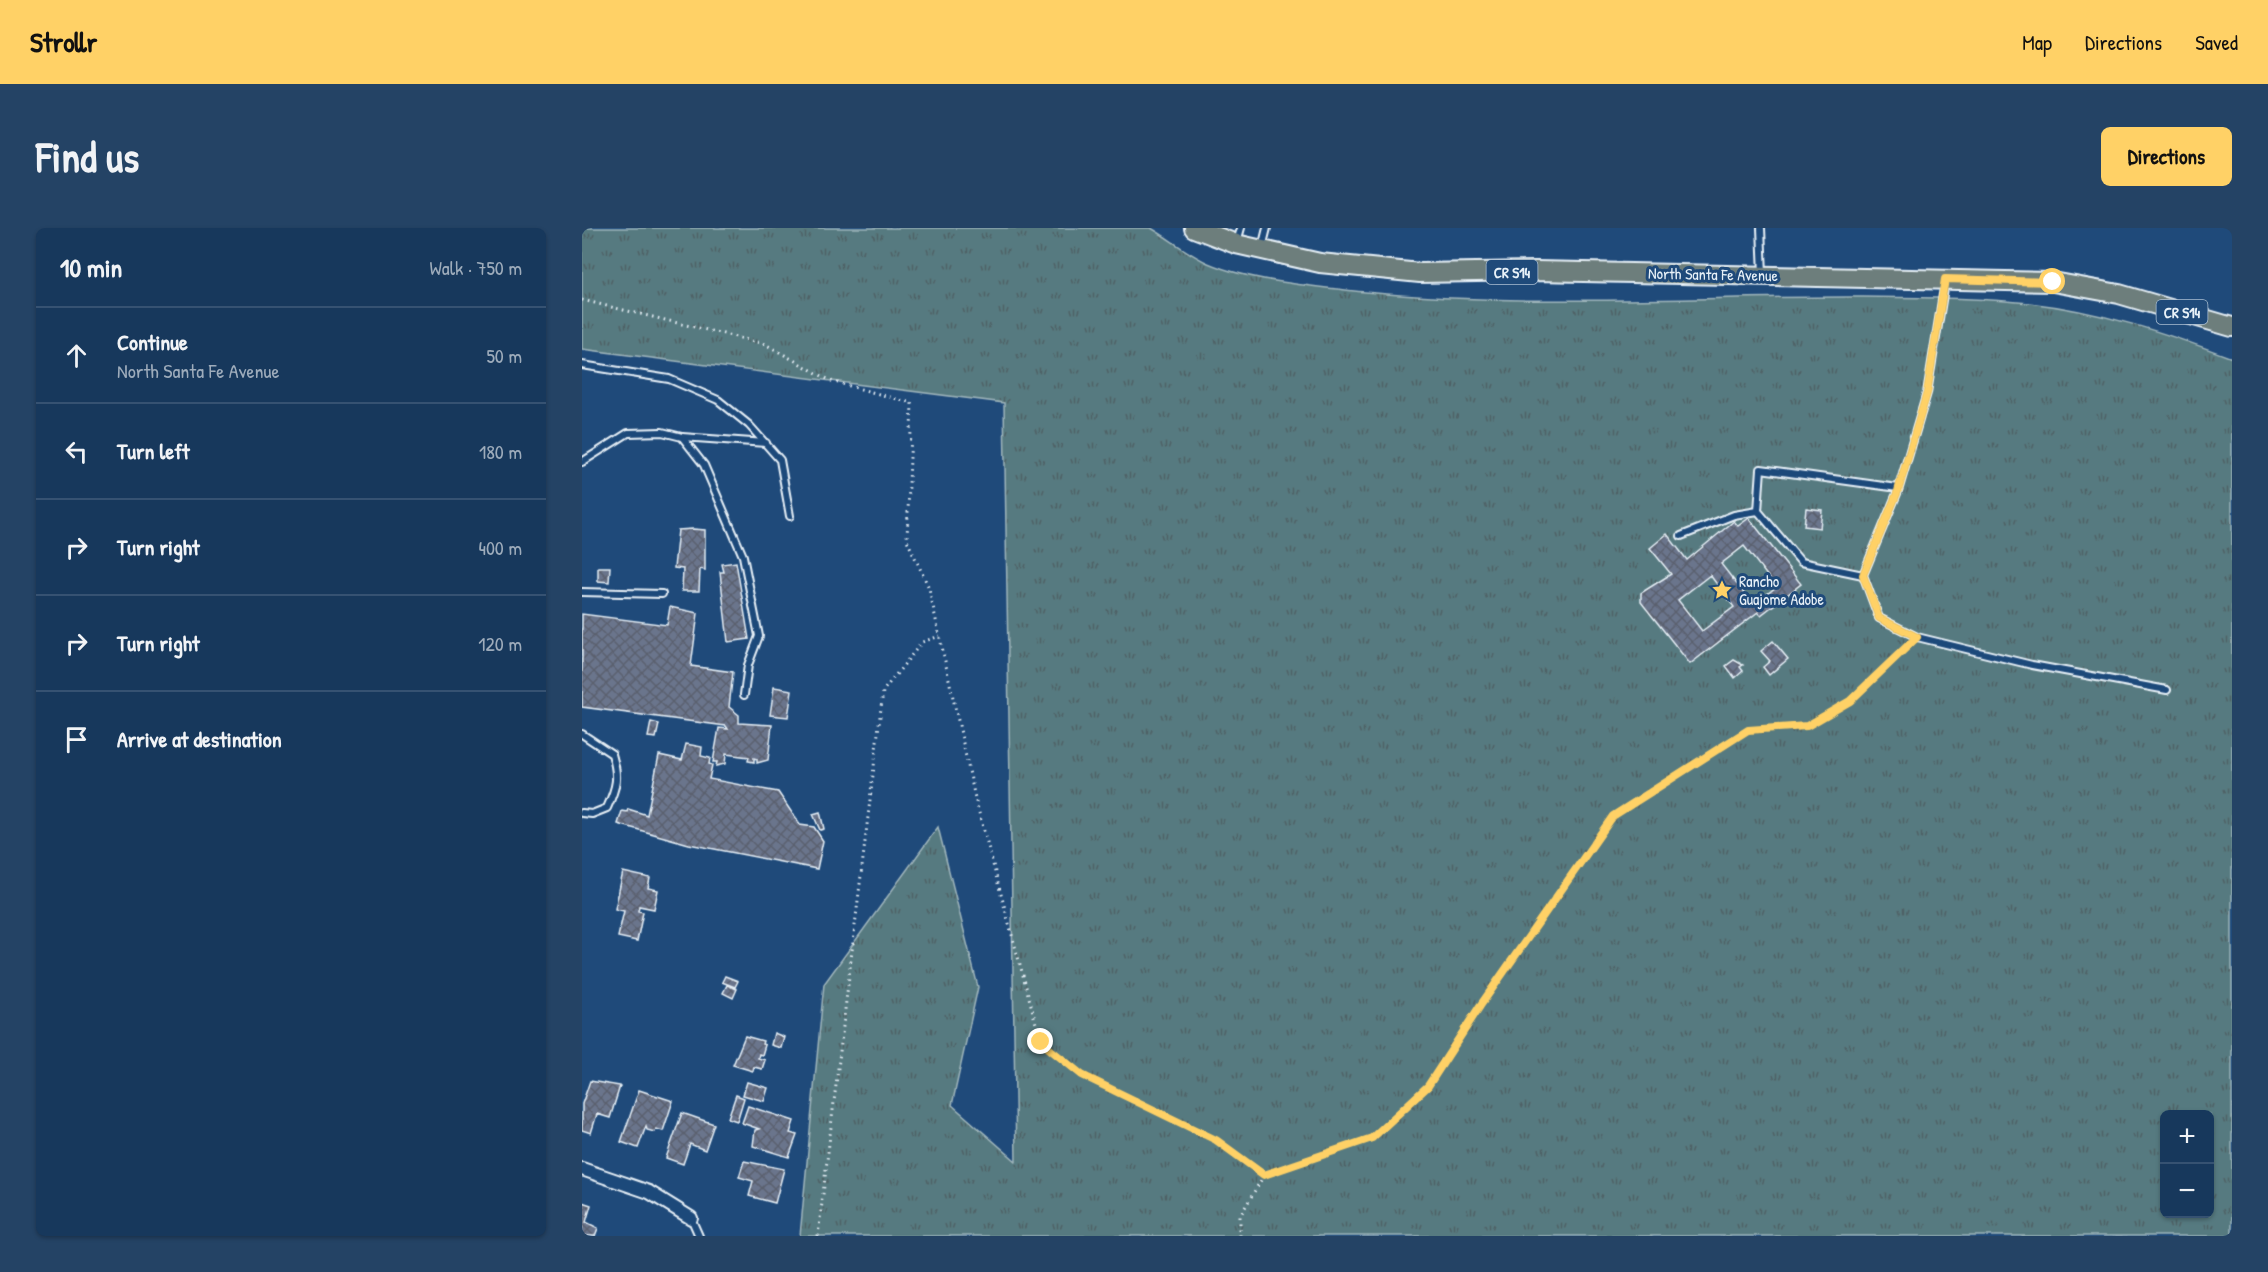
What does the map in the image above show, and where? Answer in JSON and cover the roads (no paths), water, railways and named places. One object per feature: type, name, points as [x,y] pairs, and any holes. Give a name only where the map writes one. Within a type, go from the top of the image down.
[{"type":"main road","name":"North Santa Fe Avenue","points":[[1194,228],[1238,236],[1261,249],[1320,263],[1420,273],[1763,275],[2053,282],[2120,294],[2232,327]]},
{"type":"street","points":[[582,1169],[649,1192],[691,1218]]},
{"type":"lane","points":[[1261,249],[1267,228]]},
{"type":"lane","points":[[1761,228],[1763,275]]},
{"type":"lane","points":[[1945,279],[1927,393],[1898,488],[1863,575],[1879,618],[1917,637],[2032,665],[2167,690]]},
{"type":"lane","points":[[582,365],[669,379],[718,399],[749,425],[780,460],[790,516]]},
{"type":"lane","points":[[582,462],[627,433],[662,432],[682,437],[766,443]]},
{"type":"lane","points":[[682,437],[704,465],[743,556],[759,636],[748,664],[744,695]]},
{"type":"lane","points":[[1863,575],[1801,562],[1758,511],[1761,469],[1898,488]]},
{"type":"lane","points":[[1681,536],[1734,514],[1758,511]]},
{"type":"lane","points":[[582,592],[662,594]]},
{"type":"lane","points":[[582,734],[612,754],[618,773],[614,793],[607,808],[592,814],[582,813]]},
{"type":"lane","points":[[691,1218],[699,1236]]},
{"type":"place","name":"Rancho Guajome Adobe","points":[[1722,590]]}]
